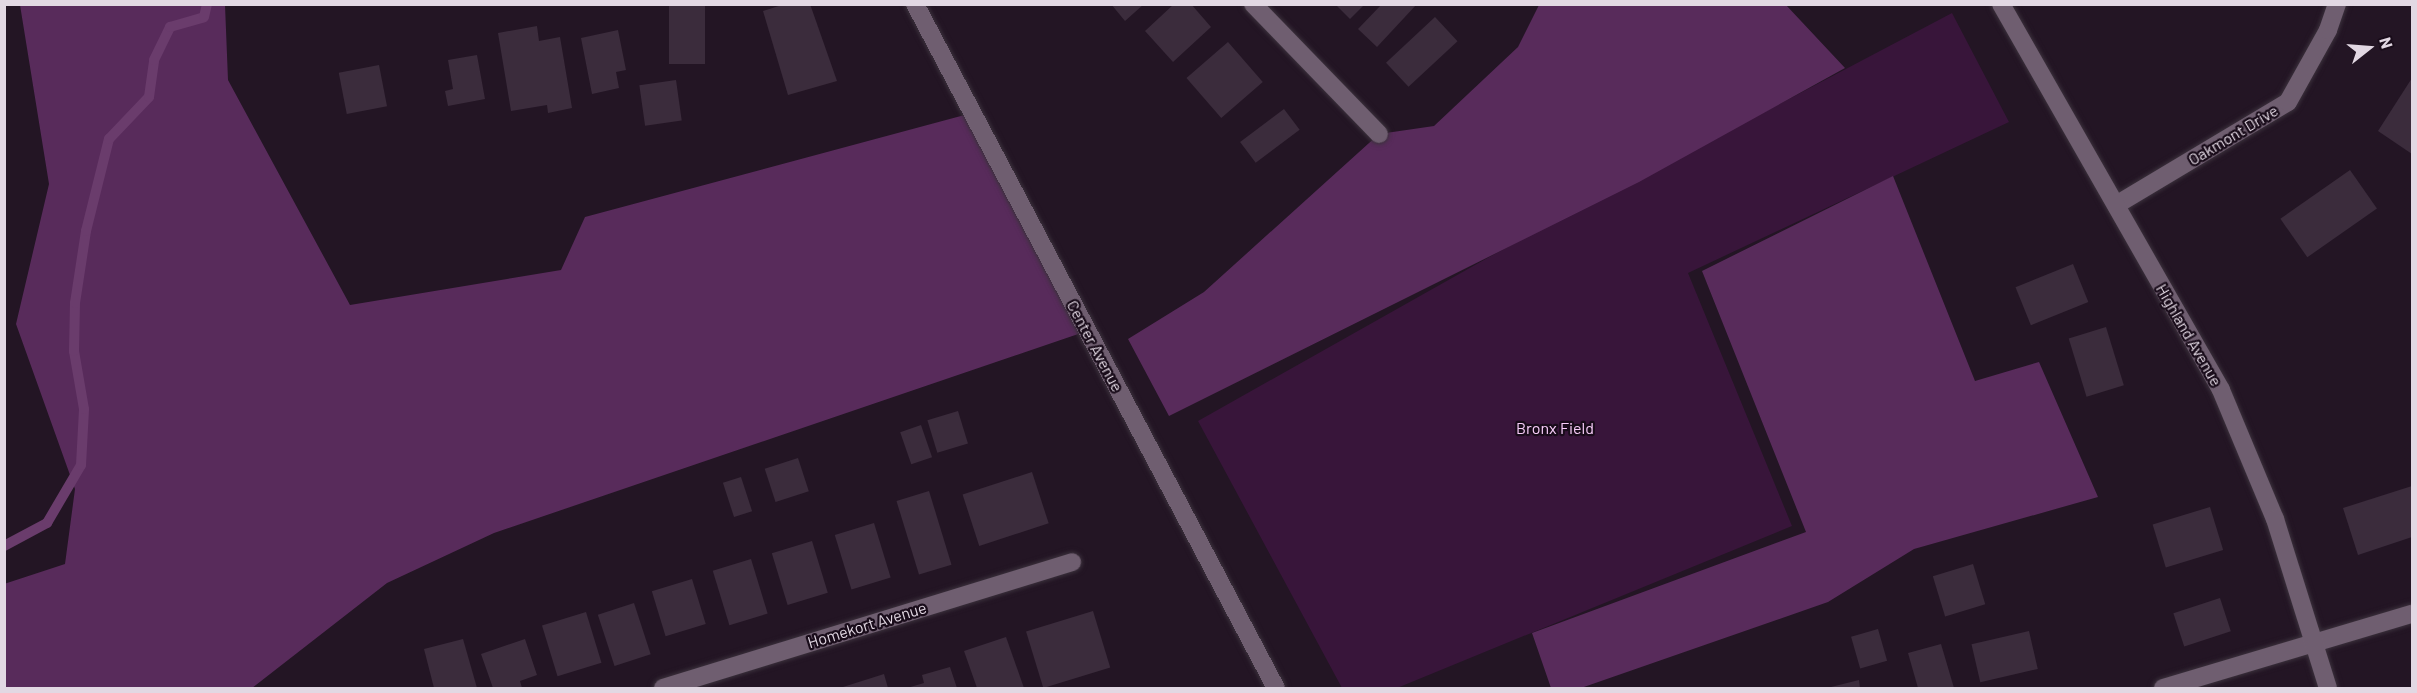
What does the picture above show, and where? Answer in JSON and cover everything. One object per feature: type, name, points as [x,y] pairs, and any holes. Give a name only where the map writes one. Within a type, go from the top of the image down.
[{"type":"street","name":"Center Avenue","points":[[915,4],[1276,688]]},
{"type":"street","points":[[1253,4],[1379,134]]},
{"type":"street","name":"Highland Avenue","points":[[2001,4],[2221,390],[2275,519],[2328,688]]},
{"type":"street","name":"Oakmont Drive","points":[[2116,205],[2288,102],[2328,30],[2337,4]]},
{"type":"street","name":"Homekort Avenue","points":[[666,688],[1072,562]]},
{"type":"street","points":[[2163,688],[2412,614]]},
{"type":"green space","name":"Bronx Field","points":[[1952,13],[2009,122],[1688,273],[1792,526],[1397,688],[1342,688],[1198,421],[1491,256]]},
{"type":"shaded area","points":[[20,5],[225,5],[228,80],[350,305],[561,270],[585,217],[972,113],[1087,331],[494,533],[387,583],[252,688],[5,688],[4,584],[65,564],[75,489],[16,324],[49,184]]},
{"type":"shaded area","points":[[1539,5],[1786,5],[1845,68],[1639,182],[1169,416],[1128,339],[1204,292],[1379,134],[1434,126],[1518,47]]},
{"type":"shaded area","points":[[1893,176],[1975,381],[2039,362],[2098,497],[1914,549],[1828,602],[1581,688],[1551,688],[1532,633],[1806,532],[1702,271]]},
{"type":"building","points":[[669,4],[705,4],[705,64],[669,64]]},
{"type":"building","points":[[785,4],[810,4],[837,81],[788,95],[763,11]]},
{"type":"building","points":[[1111,4],[1144,4],[1125,21]]},
{"type":"building","points":[[1174,4],[1191,4],[1211,27],[1173,62],[1145,31]]},
{"type":"building","points":[[1335,4],[1365,4],[1350,19]]},
{"type":"building","points":[[1382,4],[1417,4],[1377,47],[1358,29]]},
{"type":"building","points":[[1435,17],[1458,41],[1409,87],[1386,63]]},
{"type":"building","points":[[537,26],[539,41],[560,37],[572,108],[548,113],[547,105],[511,111],[498,33]]},
{"type":"building","points":[[618,30],[626,70],[616,72],[619,88],[592,94],[581,38]]},
{"type":"building","points":[[1228,42],[1263,82],[1221,118],[1186,78]]},
{"type":"building","points":[[477,55],[485,99],[448,106],[445,91],[453,89],[448,60]]},
{"type":"building","points":[[379,65],[387,106],[347,114],[339,73]]},
{"type":"building","points":[[2412,78],[2412,154],[2378,131]]},
{"type":"building","points":[[676,80],[682,121],[645,126],[639,85]]},
{"type":"building","points":[[1284,109],[1300,130],[1256,163],[1240,142]]},
{"type":"building","points":[[2350,170],[2377,209],[2307,257],[2280,219]]},
{"type":"building","points":[[2073,264],[2088,302],[2031,325],[2016,287]]},
{"type":"building","points":[[2106,327],[2124,385],[2087,397],[2069,338]]},
{"type":"building","points":[[958,411],[968,444],[937,453],[927,420]]},
{"type":"building","points":[[921,425],[932,457],[911,464],[900,432]]},
{"type":"building","points":[[798,458],[809,491],[776,502],[765,469]]},
{"type":"building","points":[[1032,472],[1049,523],[979,546],[963,495]]},
{"type":"building","points":[[741,477],[752,511],[734,517],[723,483]]},
{"type":"building","points":[[2412,486],[2412,537],[2358,555],[2343,508]]},
{"type":"building","points":[[929,491],[952,565],[919,575],[896,501]]},
{"type":"building","points":[[2210,507],[2223,550],[2166,568],[2153,525]]},
{"type":"building","points":[[874,523],[891,578],[851,589],[835,535]]},
{"type":"building","points":[[812,541],[828,593],[788,605],[772,553]]},
{"type":"building","points":[[751,559],[768,614],[729,625],[713,571]]},
{"type":"building","points":[[1973,564],[1985,604],[1945,616],[1933,576]]},
{"type":"building","points":[[692,579],[706,624],[666,636],[652,591]]},
{"type":"building","points":[[2220,598],[2231,631],[2184,646],[2173,613]]},
{"type":"building","points":[[634,603],[651,654],[615,666],[598,615]]},
{"type":"building","points":[[1093,611],[1110,667],[1043,688],[1026,631]]},
{"type":"building","points":[[586,612],[601,663],[558,676],[542,625]]},
{"type":"building","points":[[1878,629],[1887,661],[1860,668],[1851,637]]},
{"type":"building","points":[[2029,631],[2038,669],[1980,682],[1972,644]]},
{"type":"building","points":[[1006,637],[1024,688],[977,688],[964,651]]},
{"type":"building","points":[[463,639],[477,688],[434,688],[424,649]]},
{"type":"building","points":[[525,639],[537,675],[520,681],[522,688],[493,688],[481,654]]},
{"type":"building","points":[[1941,644],[1954,688],[1918,688],[1908,653]]},
{"type":"building","points":[[950,667],[957,688],[907,688],[924,683],[922,675]]},
{"type":"building","points":[[884,674],[888,688],[843,688],[843,687]]},
{"type":"building","points":[[1859,680],[1860,688],[1827,688]]},
{"type":"waterway","points":[[4,546],[47,523],[81,465],[84,409],[74,351],[75,303],[86,231],[109,139],[149,97],[154,60],[170,27],[204,17],[207,4]]}]
